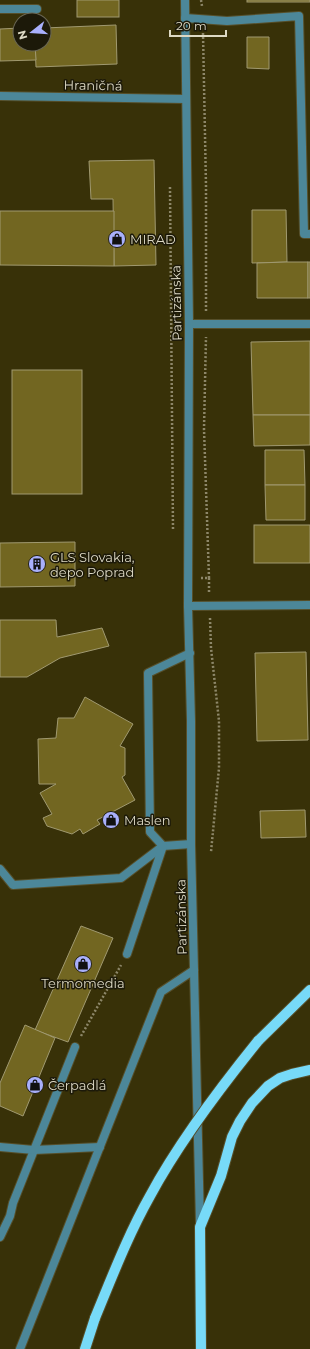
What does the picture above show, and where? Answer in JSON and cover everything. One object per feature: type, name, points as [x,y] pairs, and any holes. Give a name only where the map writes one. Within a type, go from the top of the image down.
[{"type":"main road","points":[[85,1349],[95,1318],[127,1239],[150,1195],[176,1152],[220,1090],[258,1041],[310,990]]},
{"type":"main road","points":[[201,1349],[200,1227],[221,1176],[232,1137],[240,1121],[252,1103],[268,1086],[280,1078],[310,1070]]},
{"type":"street","name":"Partizánska","points":[[185,0],[189,324],[188,606],[191,721],[191,844],[200,1227]]},
{"type":"street","points":[[0,9],[36,9]]},
{"type":"street","points":[[185,18],[227,21],[299,16],[304,234],[310,234]]},
{"type":"street","name":"Hraničná","points":[[0,96],[186,99]]},
{"type":"street","points":[[189,324],[310,324]]},
{"type":"street","points":[[188,606],[310,605]]},
{"type":"street","points":[[162,846],[150,832],[148,674],[190,653]]},
{"type":"street","points":[[0,869],[13,885],[121,878],[162,846],[191,844]]},
{"type":"street","points":[[128,954],[162,846]]},
{"type":"street","points":[[20,1349],[160,992],[194,970]]},
{"type":"street","points":[[0,1237],[10,1216],[12,1203],[75,1047]]},
{"type":"street","points":[[0,1148],[34,1150],[100,1147]]},
{"type":"path","points":[[201,0],[203,19],[206,186]]},
{"type":"path","points":[[209,578],[210,648],[219,721],[219,768],[211,852]]},
{"type":"path","points":[[75,1047],[128,954]]},
{"type":"building","points":[[77,0],[119,0],[119,17],[77,17]]},
{"type":"building","points":[[247,0],[310,0],[310,2],[247,2]]},
{"type":"building","points":[[116,25],[117,64],[36,67],[35,52],[52,52],[52,28]]},
{"type":"building","points":[[12,28],[12,52],[36,52],[36,60],[0,61],[0,29]]},
{"type":"building","points":[[247,37],[269,37],[269,69],[247,68]]},
{"type":"building","points":[[154,160],[156,265],[114,266],[113,199],[91,199],[89,161]]},
{"type":"building","points":[[252,210],[286,210],[287,262],[252,263]]},
{"type":"building","points":[[0,211],[114,211],[114,266],[0,265]]},
{"type":"building","points":[[308,262],[308,298],[257,298],[257,263]]},
{"type":"building","points":[[308,262],[310,262],[310,298],[308,298]]},
{"type":"building","points":[[310,341],[310,415],[253,415],[251,342]]},
{"type":"building","points":[[12,370],[82,370],[82,494],[12,494]]},
{"type":"building","points":[[253,415],[310,415],[310,445],[254,446]]},
{"type":"building","points":[[265,450],[304,450],[305,485],[265,485]]},
{"type":"building","points":[[265,485],[305,485],[305,520],[266,520]]},
{"type":"building","points":[[254,525],[310,525],[310,563],[254,563]]},
{"type":"building","name":"GLS Slovakia, depo Poprad","points":[[75,542],[75,586],[0,587],[0,543]]},
{"type":"building","points":[[0,620],[56,620],[57,637],[102,628],[109,646],[60,658],[27,677],[0,677]]},
{"type":"building","points":[[306,652],[308,740],[257,741],[255,653]]},
{"type":"building","points":[[85,697],[133,724],[120,746],[125,748],[125,775],[122,777],[135,800],[97,820],[100,824],[83,834],[80,829],[72,834],[47,826],[43,818],[52,814],[40,793],[56,784],[39,784],[38,739],[56,738],[58,718],[74,718]]},
{"type":"building","points":[[305,810],[306,837],[261,838],[260,811]]},
{"type":"building","points":[[81,926],[113,938],[68,1042],[35,1030]]},
{"type":"building","points":[[25,1025],[55,1038],[23,1116],[0,1106],[0,1083]]},
{"type":"place","name":"MIRAD","points":[[117,239]]},
{"type":"place","name":"GLS Slovakia, depo Poprad","points":[[37,564]]},
{"type":"place","name":"Maslen","points":[[111,820]]},
{"type":"place","name":"Termomedia","points":[[83,964]]},
{"type":"place","name":"Čerpadlá","points":[[35,1085]]}]
